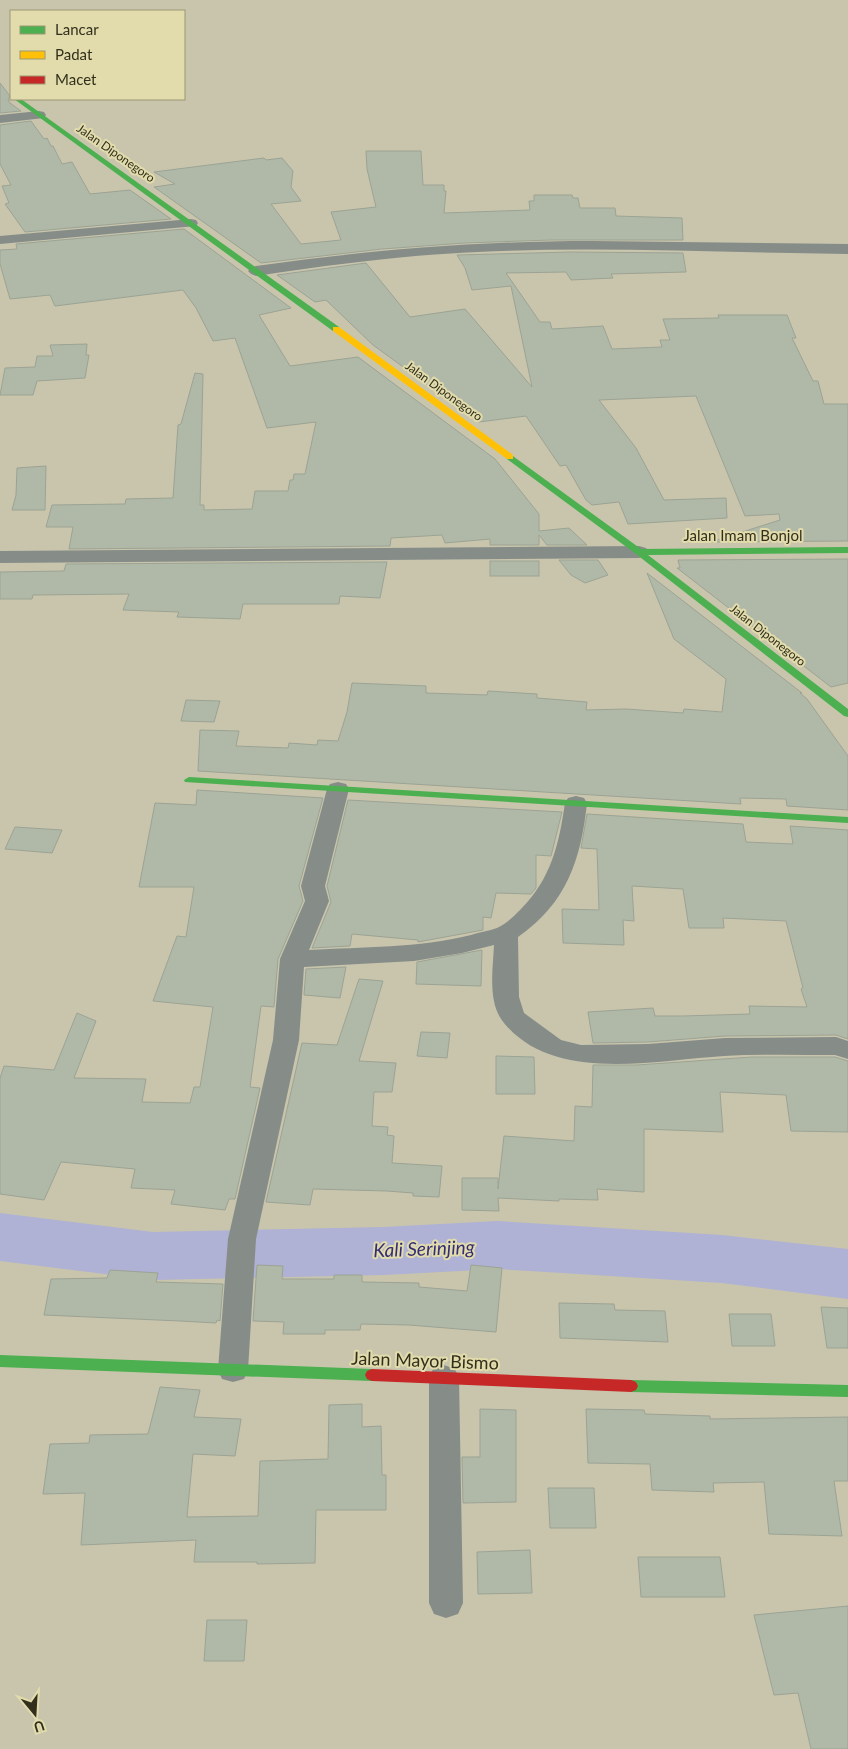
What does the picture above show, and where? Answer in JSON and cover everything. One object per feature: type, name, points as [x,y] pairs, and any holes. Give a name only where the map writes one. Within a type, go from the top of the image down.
[{"type":"main road","name":"Jalan Diponegoro","points":[[18,100],[191,222],[639,552],[848,714]]},
{"type":"main road","name":"Jalan Imam Bonjol","points":[[639,552],[848,550]]},
{"type":"main road","points":[[189,780],[848,820]]},
{"type":"main road","name":"Jalan Mayor Bismo","points":[[0,1361],[642,1386],[848,1391]]},
{"type":"street","points":[[0,119],[39,115]]},
{"type":"street","points":[[0,240],[191,222]]},
{"type":"street","points":[[256,271],[376,256],[509,246],[609,245],[848,249]]},
{"type":"street","points":[[0,557],[639,552]]},
{"type":"street","points":[[233,1370],[242,1239],[286,1040],[292,959],[314,914],[317,901],[313,886],[338,789]]},
{"type":"street","points":[[292,959],[398,953],[464,946],[506,933],[531,913],[551,887],[561,870],[568,852],[576,803]]},
{"type":"street","points":[[506,933],[506,997],[513,1016],[536,1036],[553,1047],[581,1054],[648,1053],[743,1047],[836,1046],[848,1050]]},
{"type":"street","points":[[444,1378],[446,1603]]},
{"type":"building","points":[[0,83],[10,96],[8,100],[10,103],[21,111],[0,113]]},
{"type":"building","points":[[31,121],[44,139],[47,138],[51,146],[53,146],[62,164],[72,162],[90,194],[130,190],[171,219],[25,232],[5,204],[9,203],[2,186],[11,185],[0,164],[0,125]]},
{"type":"building","points":[[366,151],[421,151],[423,185],[444,185],[444,191],[446,191],[444,213],[530,210],[529,201],[534,201],[534,195],[572,195],[573,198],[578,198],[580,208],[615,208],[616,216],[682,218],[683,240],[550,240],[465,243],[382,249],[261,263],[154,187],[175,184],[154,172],[264,158],[266,160],[282,158],[293,171],[291,187],[301,201],[271,204],[301,244],[341,240],[331,212],[376,207],[367,169]]},
{"type":"building","points":[[184,229],[291,308],[259,315],[290,366],[358,357],[495,459],[539,514],[539,531],[569,528],[587,545],[547,545],[539,535],[539,545],[490,545],[490,539],[445,543],[442,535],[391,538],[390,546],[69,549],[73,527],[46,527],[52,505],[125,504],[126,499],[173,498],[178,425],[181,424],[195,373],[203,374],[200,505],[204,505],[204,510],[252,509],[255,491],[288,491],[290,480],[293,480],[294,474],[305,474],[316,422],[267,428],[235,338],[213,341],[196,308],[183,290],[55,306],[50,295],[10,299],[0,264],[0,250],[17,249],[16,244]]},
{"type":"building","points":[[570,252],[683,253],[686,272],[611,274],[613,278],[571,280],[566,272],[506,273],[540,322],[550,322],[552,329],[603,326],[612,349],[662,347],[660,340],[670,340],[663,319],[719,318],[718,315],[787,315],[796,338],[792,338],[813,381],[818,381],[824,404],[848,404],[848,541],[711,542],[780,520],[779,514],[745,516],[696,396],[599,400],[636,448],[664,500],[726,498],[727,518],[628,524],[619,502],[592,505],[586,500],[566,465],[560,466],[526,416],[479,422],[373,345],[326,300],[315,302],[277,275],[366,263],[410,317],[465,309],[532,387],[511,286],[472,290],[465,268],[457,255]]},
{"type":"building","points":[[87,344],[86,355],[89,355],[85,378],[37,381],[33,395],[0,395],[5,368],[35,367],[37,356],[53,356],[50,345]]},
{"type":"building","points":[[46,466],[45,510],[12,510],[16,495],[17,468]]},
{"type":"building","points":[[848,559],[848,683],[831,687],[677,568],[680,568],[678,560]]},
{"type":"building","points":[[559,560],[598,560],[608,575],[585,583],[571,575]]},
{"type":"building","points":[[490,561],[539,561],[539,576],[490,576]]},
{"type":"building","points":[[387,562],[380,598],[340,596],[339,604],[243,604],[240,619],[177,617],[179,612],[123,610],[129,594],[33,595],[32,599],[0,599],[0,572],[64,571],[66,564]]},
{"type":"building","points":[[647,573],[802,693],[800,693],[807,699],[848,756],[848,810],[787,806],[786,799],[740,798],[741,804],[198,771],[200,730],[239,731],[236,746],[288,748],[289,743],[317,745],[318,740],[338,741],[347,712],[352,683],[426,686],[426,693],[487,695],[488,691],[537,694],[537,698],[587,702],[586,710],[626,709],[683,713],[684,709],[722,712],[726,679],[674,639]]},
{"type":"building","points":[[186,700],[220,701],[214,722],[181,721]]},
{"type":"building","points":[[197,790],[323,798],[299,886],[303,901],[278,959],[274,1007],[261,1006],[250,1087],[260,1088],[235,1199],[229,1199],[225,1210],[171,1204],[175,1190],[131,1188],[135,1169],[61,1162],[44,1200],[0,1194],[0,1078],[4,1066],[54,1070],[77,1013],[96,1021],[74,1078],[146,1079],[142,1102],[190,1103],[194,1087],[200,1087],[213,1007],[153,1001],[177,936],[186,937],[194,887],[139,887],[155,803],[196,805]]},
{"type":"building","points":[[348,800],[562,812],[551,856],[536,855],[536,888],[531,894],[496,893],[491,918],[483,917],[483,930],[418,942],[418,940],[352,934],[350,946],[312,948],[331,902],[327,886]]},
{"type":"building","points":[[587,814],[743,824],[746,842],[793,844],[790,826],[848,830],[848,1039],[836,1035],[725,1036],[648,1042],[593,1043],[588,1012],[653,1008],[655,1016],[683,1016],[750,1014],[749,1006],[807,1007],[801,989],[803,988],[786,921],[723,918],[724,928],[689,928],[683,889],[632,886],[634,921],[623,920],[624,945],[563,943],[562,909],[599,910],[597,849],[581,848]]},
{"type":"building","points":[[15,827],[62,830],[52,853],[5,849]]},
{"type":"building","points":[[482,950],[481,986],[416,984],[417,962]]},
{"type":"building","points":[[346,967],[340,998],[304,995],[306,969]]},
{"type":"building","points":[[359,979],[383,981],[359,1061],[396,1063],[392,1092],[374,1092],[372,1126],[388,1127],[387,1135],[394,1136],[392,1163],[442,1166],[439,1197],[413,1196],[413,1193],[387,1191],[313,1189],[310,1205],[266,1202],[302,1043],[337,1045]]},
{"type":"building","points":[[421,1032],[450,1033],[447,1058],[417,1056]]},
{"type":"building","points":[[496,1056],[534,1057],[535,1094],[496,1094]]},
{"type":"building","points":[[752,1057],[835,1057],[848,1061],[848,1132],[791,1131],[786,1095],[720,1092],[723,1132],[644,1129],[644,1192],[597,1189],[598,1200],[559,1199],[559,1201],[498,1198],[499,1211],[462,1210],[462,1178],[498,1178],[498,1189],[504,1136],[574,1141],[575,1106],[592,1107],[593,1065],[637,1065]]},
{"type":"building","points":[[257,1265],[283,1266],[282,1279],[334,1279],[334,1275],[362,1275],[362,1282],[419,1283],[419,1287],[467,1291],[471,1265],[502,1268],[496,1332],[409,1325],[361,1324],[360,1330],[325,1330],[325,1334],[283,1334],[284,1322],[253,1321]]},
{"type":"building","points":[[110,1270],[158,1273],[156,1282],[223,1284],[220,1321],[217,1320],[216,1323],[44,1315],[51,1279],[107,1278]]},
{"type":"building","points":[[559,1303],[614,1304],[615,1310],[665,1311],[668,1342],[560,1338]]},
{"type":"building","points":[[821,1307],[848,1308],[848,1348],[827,1348]]},
{"type":"building","points":[[729,1314],[771,1314],[775,1346],[732,1346]]},
{"type":"building","points":[[160,1387],[200,1390],[194,1417],[241,1419],[235,1456],[193,1454],[187,1517],[258,1516],[260,1461],[328,1459],[329,1405],[362,1404],[362,1427],[381,1426],[382,1475],[386,1475],[386,1510],[316,1510],[315,1563],[194,1562],[196,1540],[81,1545],[85,1493],[43,1494],[50,1444],[89,1443],[90,1435],[148,1434]]},
{"type":"building","points":[[480,1409],[516,1410],[516,1502],[463,1503],[462,1457],[480,1457]]},
{"type":"building","points":[[586,1409],[644,1410],[645,1414],[710,1416],[710,1419],[848,1417],[848,1481],[834,1481],[842,1536],[769,1534],[764,1482],[713,1483],[714,1492],[652,1490],[650,1464],[588,1463]]},
{"type":"building","points":[[548,1488],[594,1488],[596,1528],[550,1528]]},
{"type":"building","points":[[530,1550],[532,1593],[478,1594],[477,1552]]},
{"type":"building","points":[[638,1557],[720,1557],[725,1597],[641,1597]]},
{"type":"building","points":[[848,1606],[848,1749],[811,1749],[798,1693],[774,1695],[754,1615]]},
{"type":"building","points":[[207,1620],[247,1620],[244,1661],[204,1661]]},
{"type":"waterway","name":"Kali Serinjing","points":[[0,1237],[153,1256],[384,1251],[498,1245],[722,1259],[848,1274]]},
{"type":"traffic: fast","points":[[18,100],[336,329]]},
{"type":"traffic: fast","points":[[510,457],[639,552],[848,714]]},
{"type":"traffic: fast","points":[[639,552],[848,550]]},
{"type":"traffic: fast","points":[[189,780],[848,820]]},
{"type":"traffic: fast","points":[[0,1361],[372,1375]]},
{"type":"traffic: fast","points":[[631,1386],[848,1391]]},
{"type":"traffic: slow","points":[[336,329],[510,457]]},
{"type":"traffic: jam","points":[[372,1375],[631,1386]]}]
